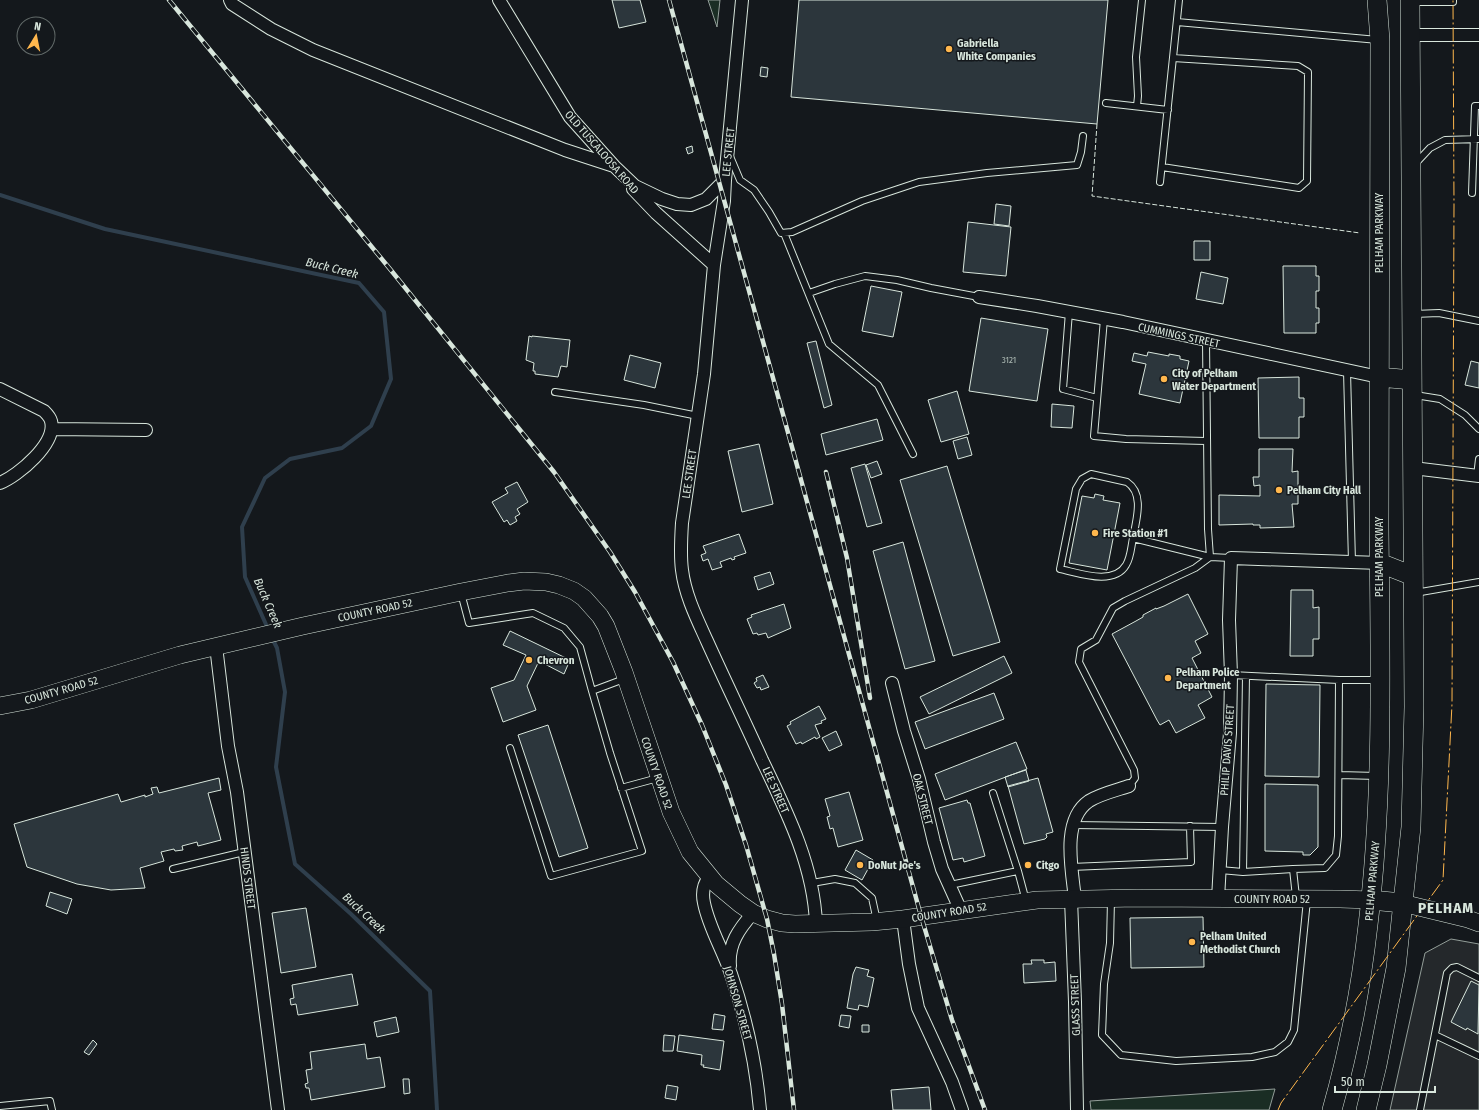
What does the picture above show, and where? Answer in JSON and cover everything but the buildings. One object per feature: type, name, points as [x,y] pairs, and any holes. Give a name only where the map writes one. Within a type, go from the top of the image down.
[{"type":"main road","name":"PELHAM PARKWAY","points":[[1332,1110],[1348,1046],[1360,986],[1371,900],[1379,776],[1380,40],[1377,0]]},
{"type":"main road","points":[[1370,1105],[1391,993],[1411,827],[1414,707],[1410,1]]},
{"type":"main road","points":[[1380,40],[1410,35]]},
{"type":"main road","points":[[1379,377],[1412,388]]},
{"type":"main road","points":[[1380,563],[1413,584]]},
{"type":"main road","points":[[1371,900],[1402,903]]},
{"type":"street","points":[[230,0],[232,4],[271,29],[313,50],[565,150],[614,166],[635,186],[648,194],[677,204],[691,205],[706,199],[725,180]]},
{"type":"street","name":"OLD TUSCALOOSA ROAD","points":[[499,0],[570,117],[656,213],[714,265]]},
{"type":"street","name":"LEE STREET","points":[[742,0],[724,201],[714,265],[704,374],[680,542],[682,570],[684,582],[694,612],[793,828],[812,883],[816,924]]},
{"type":"street","points":[[1410,35],[1479,35]]},
{"type":"street","name":"CUMMINGS STREET","points":[[979,297],[1104,319],[1379,377]]},
{"type":"street","points":[[0,389],[44,411],[52,422],[52,429],[46,444],[19,472],[0,483]]},
{"type":"street","points":[[52,429],[146,430]]},
{"type":"street","points":[[1413,468],[1478,476]]},
{"type":"street","points":[[1230,558],[1380,563]]},
{"type":"street","name":"PHILIP DAVIS STREET","points":[[1218,899],[1222,827],[1230,733],[1231,675],[1228,620],[1230,558]]},
{"type":"street","name":"COUNTY ROAD 52","points":[[0,706],[31,700],[180,655],[216,646],[461,592],[524,581],[535,581],[559,585],[574,591],[584,598],[600,616],[611,637],[659,778],[683,841],[709,877],[740,904],[753,913],[782,923],[816,924],[903,919],[1026,902],[1073,899],[1371,900]]},
{"type":"street","name":"HINDS STREET","points":[[216,646],[228,746],[237,792],[278,1110]]},
{"type":"street","name":"OAK STREET","points":[[892,683],[942,869],[961,911]]},
{"type":"street","points":[[1073,825],[1079,811],[1091,800],[1129,786]]},
{"type":"street","name":"GLASS STREET","points":[[1073,825],[1071,847],[1077,1110]]},
{"type":"street","name":"JOHNSON STREET","points":[[709,877],[704,888],[704,903],[709,922],[731,972],[741,1005],[752,1053],[760,1110]]},
{"type":"street","points":[[1402,903],[1479,923]]},
{"type":"street","points":[[731,972],[730,951],[734,938],[741,926],[753,913]]},
{"type":"street","points":[[903,919],[909,964],[918,1008],[952,1082],[962,1110]]},
{"type":"lane","points":[[1137,106],[1138,96],[1136,57],[1142,0]]},
{"type":"lane","points":[[1160,182],[1179,0]]},
{"type":"lane","points":[[1410,1],[1453,2],[1453,0]]},
{"type":"lane","points":[[1177,22],[1380,40]]},
{"type":"lane","points":[[1162,167],[1299,188],[1307,181],[1308,72],[1298,66],[1173,58]]},
{"type":"lane","points":[[1106,103],[1168,110]]},
{"type":"lane","points":[[1472,194],[1476,139],[1475,106],[1479,106]]},
{"type":"lane","points":[[784,233],[792,232],[862,201],[919,182],[1078,165],[1083,136]]},
{"type":"lane","points":[[1410,170],[1430,148],[1444,140],[1476,139]]},
{"type":"lane","points":[[728,150],[740,180],[754,190],[770,212],[781,233],[784,233],[830,344],[878,385],[913,454]]},
{"type":"lane","points":[[809,293],[865,276],[897,280],[979,297]]},
{"type":"lane","points":[[1069,312],[1063,389],[1097,398]]},
{"type":"lane","points":[[1411,314],[1439,313],[1479,321]]},
{"type":"lane","points":[[1104,319],[1094,436],[1126,439],[1206,441]]},
{"type":"lane","points":[[1206,341],[1206,441],[1210,557]]},
{"type":"lane","points":[[1347,371],[1352,562]]},
{"type":"lane","points":[[1412,388],[1440,399],[1465,415],[1479,429]]},
{"type":"lane","points":[[556,392],[644,405],[698,416]]},
{"type":"lane","points":[[1478,476],[1479,459]]},
{"type":"lane","points":[[1091,474],[1127,482],[1132,485],[1137,493],[1138,504],[1133,538],[1130,556],[1126,566],[1117,575],[1104,578],[1060,569],[1076,489],[1082,479],[1091,474]]},
{"type":"lane","points":[[1133,538],[1210,557],[1230,558]]},
{"type":"lane","points":[[1129,786],[1135,778],[1134,770],[1079,662],[1081,649],[1096,640],[1113,608],[1124,601],[1195,568],[1210,557]]},
{"type":"lane","points":[[1413,584],[1479,582]]},
{"type":"lane","points":[[461,592],[469,623],[533,613],[564,628],[580,647],[621,788],[642,851],[551,876],[510,748]]},
{"type":"lane","points":[[1231,675],[1340,680],[1380,680]]},
{"type":"lane","points":[[1243,872],[1246,676]]},
{"type":"lane","points":[[592,691],[626,679]]},
{"type":"lane","points":[[1220,870],[1243,872],[1325,868],[1336,855],[1338,836],[1340,680]]},
{"type":"lane","points":[[1339,775],[1379,776]]},
{"type":"lane","points":[[621,788],[659,778]]},
{"type":"lane","points":[[992,793],[1018,871],[1026,902]]},
{"type":"lane","points":[[1073,825],[1222,827]]},
{"type":"lane","points":[[1072,867],[1191,862],[1190,826]]},
{"type":"lane","points":[[172,869],[244,852]]},
{"type":"lane","points":[[1111,898],[1110,943],[1104,984],[1102,1035],[1120,1055],[1176,1061],[1252,1057],[1275,1052],[1288,1042],[1294,1030],[1301,899],[1293,869]]},
{"type":"lane","points":[[950,885],[1018,871]]},
{"type":"lane","points":[[812,883],[835,879],[855,883],[872,898],[877,921]]},
{"type":"lane","points":[[1420,1110],[1447,973],[1452,968],[1457,967],[1479,978]]},
{"type":"lane","points":[[1435,1034],[1479,1056]]},
{"type":"lane","points":[[0,1106],[50,1101],[52,1110]]},
{"type":"green space","points":[[708,0],[720,0],[717,27]]},
{"type":"green space","points":[[1275,1089],[1269,1110],[1091,1110],[1090,1101]]},
{"type":"shaded area","points":[[1451,939],[1479,944],[1479,1110],[1390,1110],[1425,953]]},
{"type":"waterway","name":"Buck Creek","points":[[0,195],[105,229],[359,283],[384,312],[391,379],[371,426],[342,448],[290,459],[265,478],[242,527],[245,577],[268,629]]},
{"type":"waterway","name":"Buck Creek","points":[[272,638],[277,648],[285,692],[276,767],[295,864],[351,914],[430,991],[437,1110]]},
{"type":"railway","points":[[169,0],[390,269],[554,472],[610,552],[635,592],[673,662],[702,725],[726,785],[746,845],[767,919],[774,954],[782,1004],[794,1110]]},
{"type":"railway","points":[[669,0],[921,916],[952,1020],[985,1110]]},
{"type":"railway","points":[[826,472],[847,558],[870,698]]},
{"type":"fence","points":[[1097,124],[1092,196],[1360,233]]},
{"type":"power","points":[[1278,1110],[1281,1103],[1443,880],[1452,704],[1454,205],[1453,0]]},
{"type":"place","name":"Gabriella White Companies","points":[[949,49]]},
{"type":"place","name":"City of Pelham Water Department","points":[[1164,379]]},
{"type":"place","name":"Pelham City Hall","points":[[1279,490]]},
{"type":"place","name":"Fire Station #1","points":[[1095,533]]},
{"type":"place","name":"Chevron","points":[[529,660]]},
{"type":"place","name":"Pelham Police Department","points":[[1168,678]]},
{"type":"place","name":"DoNut Joe's","points":[[860,865]]},
{"type":"place","name":"Citgo","points":[[1028,865]]},
{"type":"place","name":"Pelham United Methodist Church","points":[[1192,942]]},
{"type":"district","name":"PELHAM","points":[[1446,908]]}]
